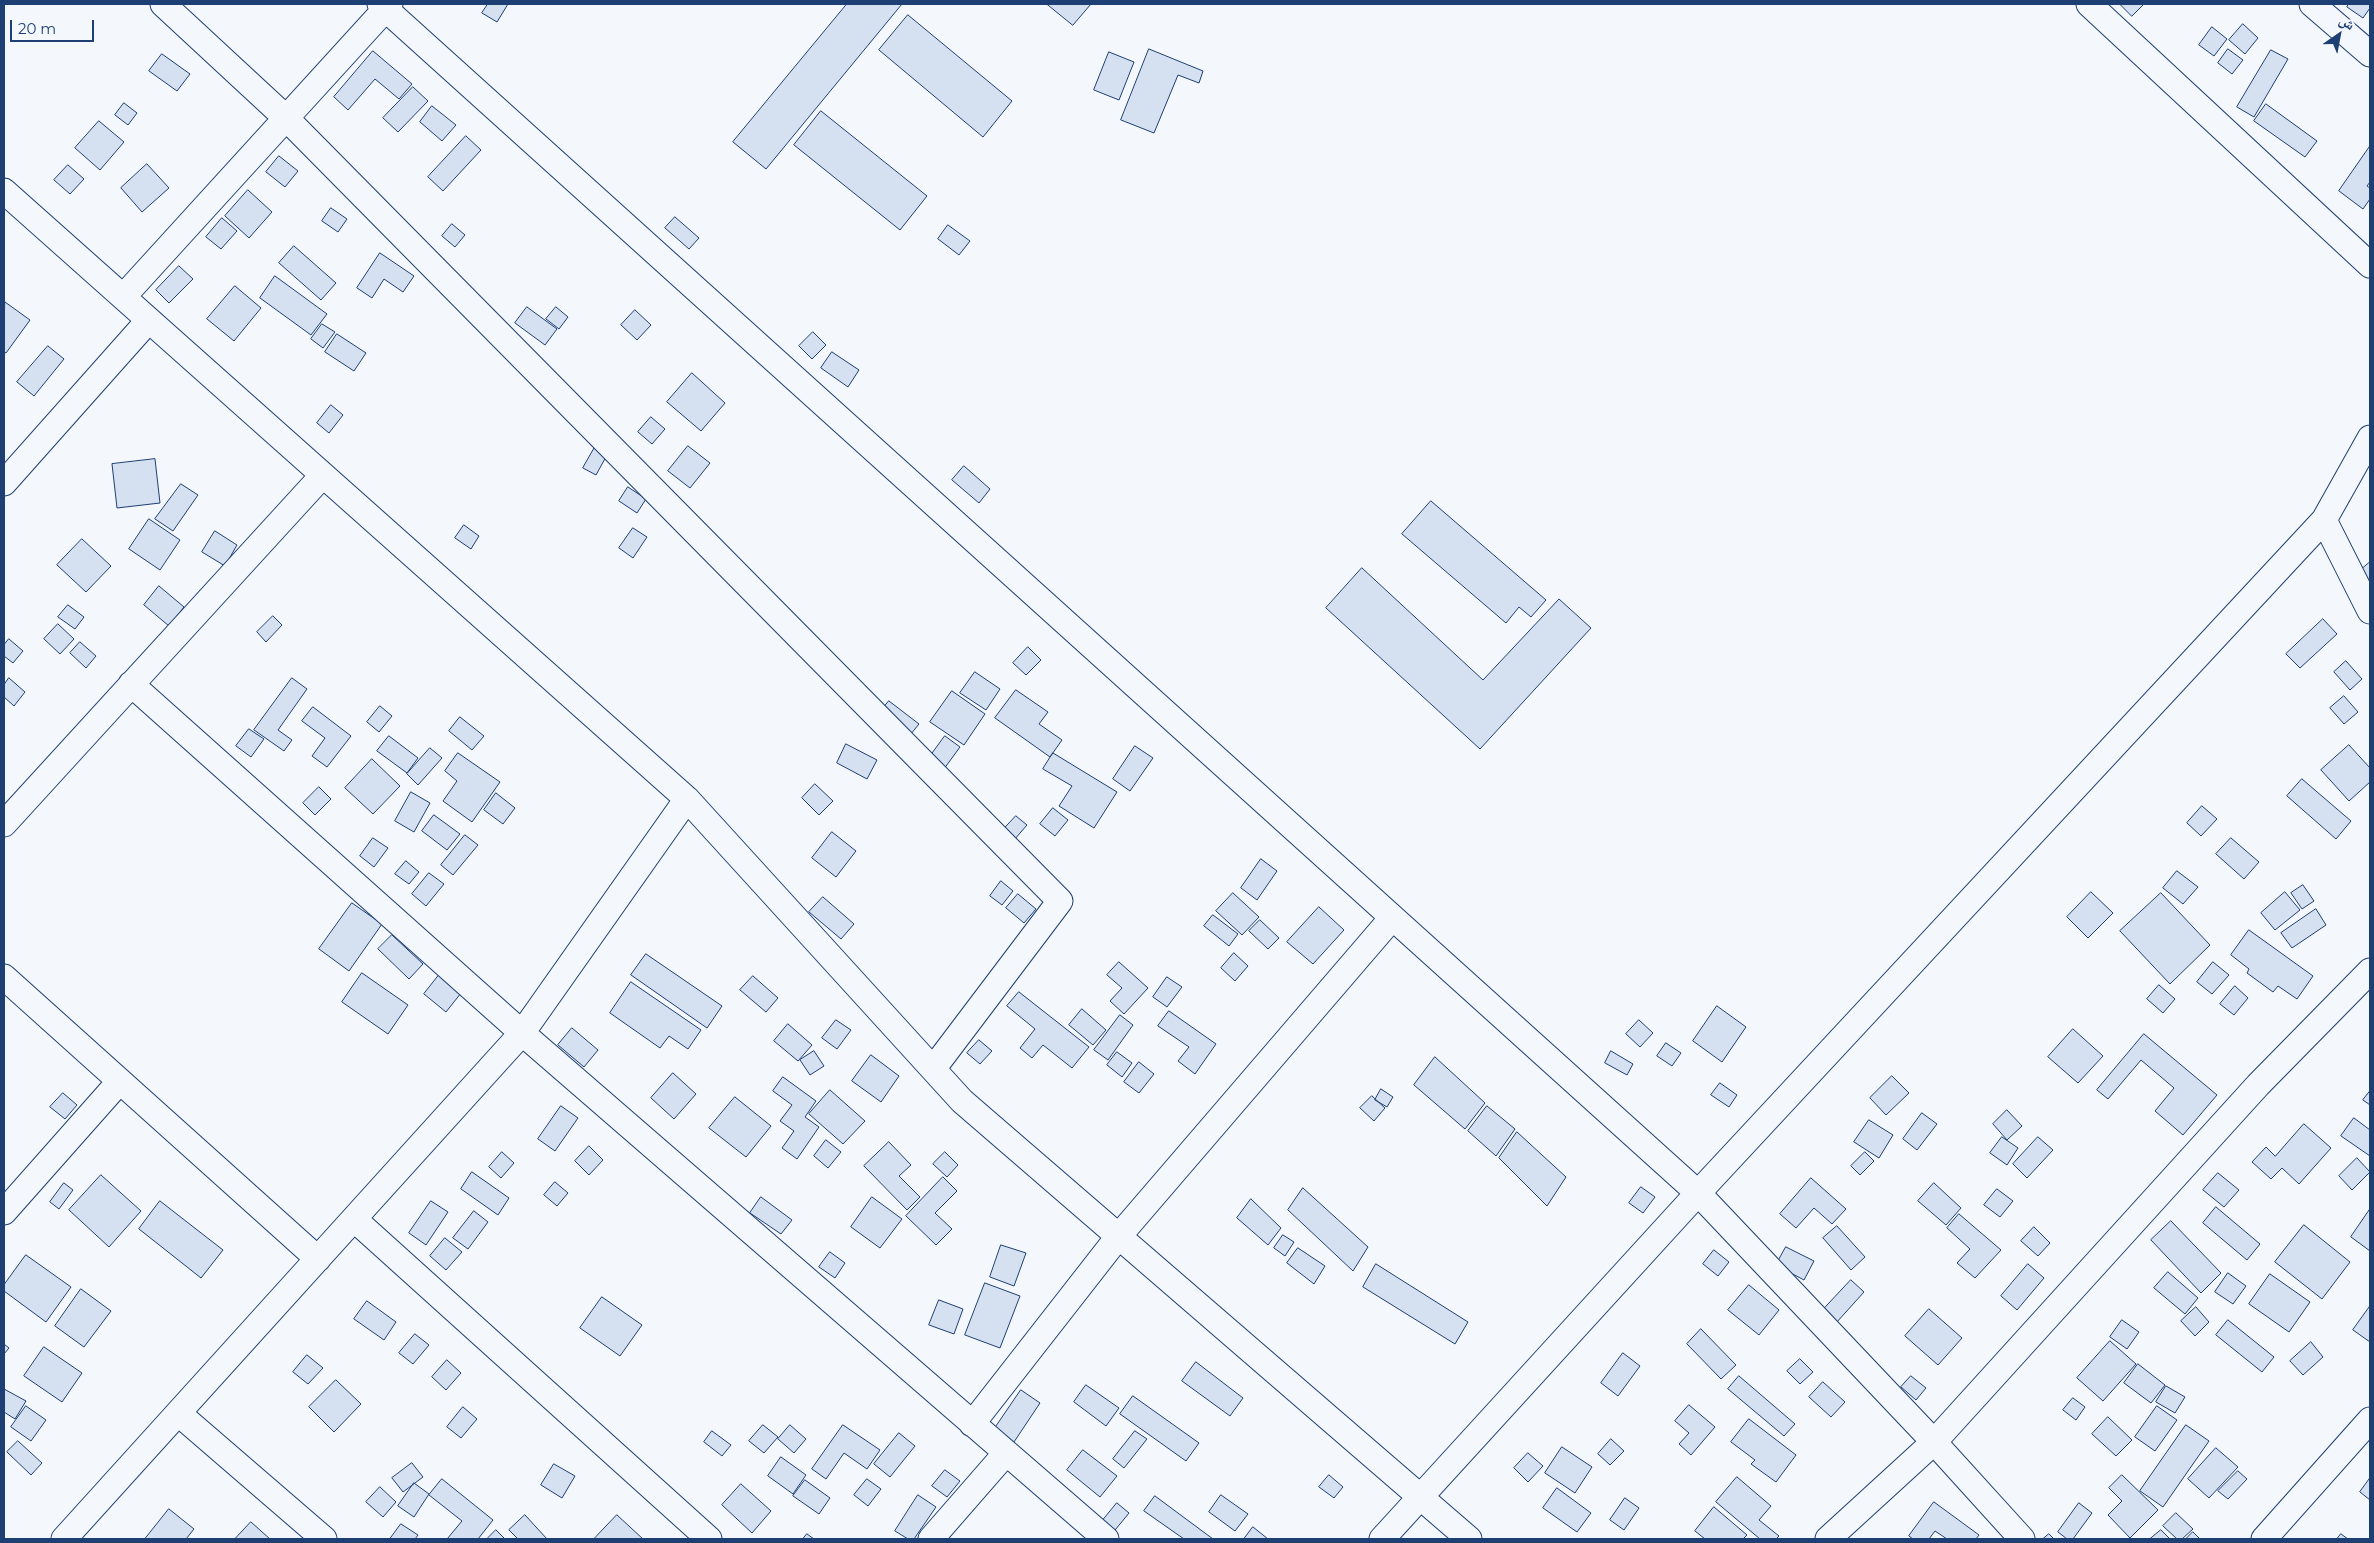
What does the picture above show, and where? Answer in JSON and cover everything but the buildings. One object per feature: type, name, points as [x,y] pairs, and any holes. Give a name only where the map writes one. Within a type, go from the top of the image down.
[{"type":"street","points":[[163,4],[286,118],[1060,901],[933,1069]]},
{"type":"street","points":[[2089,4],[2370,265]]},
{"type":"street","points":[[2312,4],[2370,54]]},
{"type":"street","points":[[123,297],[286,118],[385,5],[1698,1193],[1934,1442],[2022,1539]]},
{"type":"street","points":[[4,191],[687,799],[962,1101],[1419,1498],[1469,1539]]},
{"type":"street","points":[[4,483],[149,320]]},
{"type":"street","points":[[1382,1539],[1698,1193],[2324,520],[2370,438]]},
{"type":"street","points":[[4,824],[323,475]]},
{"type":"street","points":[[2324,520],[2370,611]]},
{"type":"street","points":[[131,684],[522,1033],[1106,1539]]},
{"type":"street","points":[[64,1539],[522,1033],[687,799]]},
{"type":"street","points":[[972,1424],[1118,1237],[1392,918]]},
{"type":"street","points":[[1828,1539],[1934,1442],[2258,1085],[2370,972]]},
{"type":"street","points":[[4,976],[318,1259]]},
{"type":"street","points":[[4,1212],[120,1081]]},
{"type":"street","points":[[354,1219],[709,1539]]},
{"type":"street","points":[[178,1413],[324,1539]]},
{"type":"street","points":[[2264,1539],[2370,1420]]},
{"type":"street","points":[[931,1539],[1006,1453]]}]
